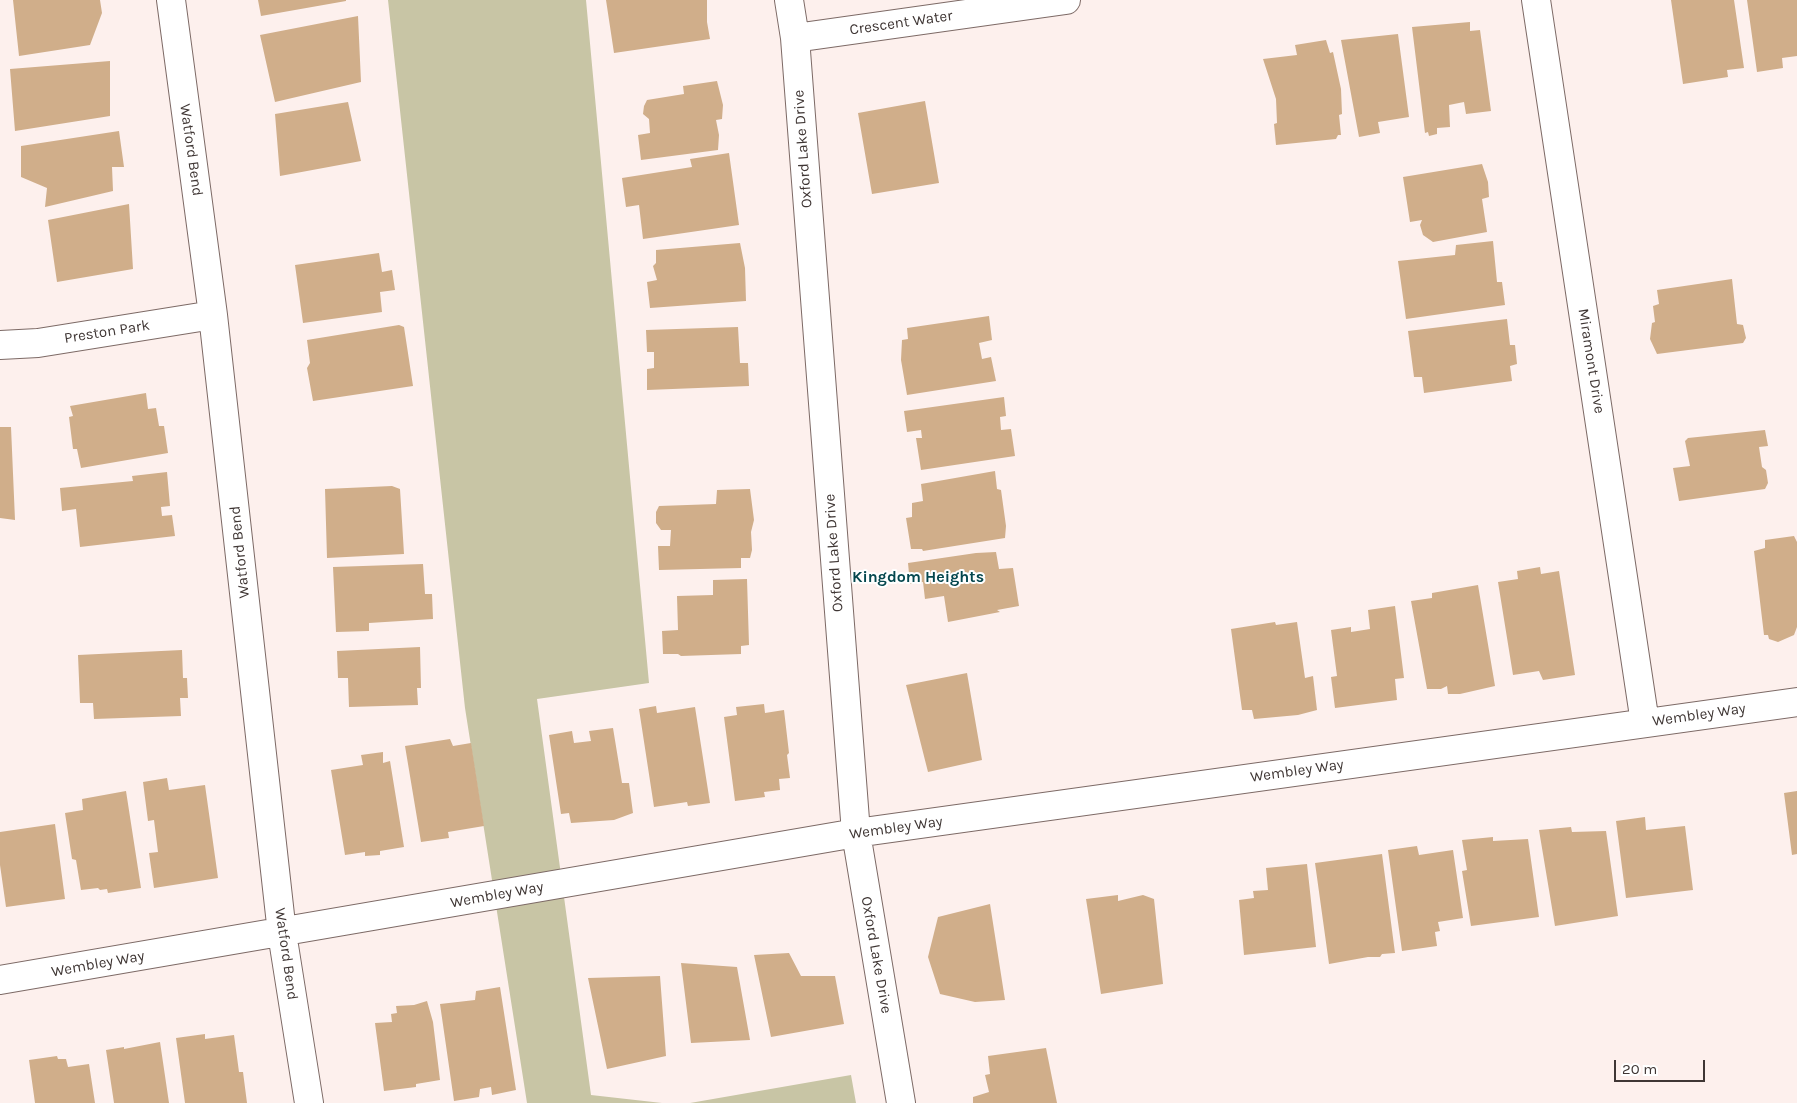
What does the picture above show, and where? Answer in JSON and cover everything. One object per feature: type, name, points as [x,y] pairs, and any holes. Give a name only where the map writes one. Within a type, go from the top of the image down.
[{"type":"street","name":"Watford Bend","points":[[171,0],[213,315],[282,933],[309,1103]]},
{"type":"street","name":"Oxford Lake Drive","points":[[789,0],[795,38],[856,833],[901,1103]]},
{"type":"street","name":"Crescent Water","points":[[795,38],[1066,0]]},
{"type":"street","name":"Miramont Drive","points":[[1536,0],[1645,723]]},
{"type":"street","name":"Preston Park","points":[[0,345],[38,343],[213,315]]},
{"type":"street","name":"Wembley Way","points":[[0,980],[856,833],[1797,702]]},
{"type":"shaded area","points":[[388,0],[586,0],[649,683],[537,699],[591,1095],[662,1103],[527,1103],[465,708]]},
{"type":"shaded area","points":[[851,1075],[856,1103],[690,1103]]},
{"type":"building","points":[[13,0],[100,0],[102,13],[90,45],[19,56]]},
{"type":"building","points":[[258,0],[346,0],[346,1],[261,16]]},
{"type":"building","points":[[606,0],[707,0],[707,22],[710,39],[614,53]]},
{"type":"building","points":[[1671,0],[1734,0],[1744,68],[1727,70],[1728,77],[1683,84]]},
{"type":"building","points":[[1747,0],[1797,0],[1797,56],[1782,58],[1783,68],[1757,72]]},
{"type":"building","points":[[358,16],[361,82],[275,102],[260,35]]},
{"type":"building","points":[[1470,22],[1470,31],[1480,30],[1491,111],[1466,114],[1464,102],[1449,105],[1450,127],[1437,128],[1437,134],[1429,136],[1428,132],[1425,133],[1412,27]]},
{"type":"building","points":[[1398,34],[1409,117],[1378,122],[1380,133],[1359,137],[1341,40]]},
{"type":"building","points":[[1326,40],[1330,53],[1333,52],[1341,89],[1342,114],[1339,115],[1341,135],[1338,135],[1336,139],[1276,145],[1274,124],[1277,123],[1276,99],[1263,59],[1297,55],[1295,45]]},
{"type":"building","points":[[110,61],[110,116],[15,131],[10,69]]},
{"type":"building","points":[[717,81],[723,105],[722,119],[716,120],[719,135],[718,150],[641,160],[638,135],[650,133],[649,119],[643,114],[647,100],[684,94],[683,86]]},
{"type":"building","points":[[925,101],[939,183],[872,194],[858,113]]},
{"type":"building","points":[[348,102],[361,161],[280,176],[275,114]]},
{"type":"building","points":[[119,131],[124,167],[112,167],[113,191],[45,207],[47,188],[21,177],[21,146]]},
{"type":"building","points":[[729,153],[739,225],[643,239],[639,205],[626,207],[622,178],[692,167],[690,159]]},
{"type":"building","points":[[1482,164],[1488,182],[1489,197],[1482,199],[1487,232],[1433,242],[1423,235],[1420,225],[1422,220],[1410,222],[1403,177]]},
{"type":"building","points":[[129,204],[133,269],[57,282],[48,220]]},
{"type":"building","points":[[1493,241],[1497,282],[1502,282],[1505,305],[1406,319],[1398,261],[1455,255],[1456,245]]},
{"type":"building","points":[[740,243],[745,268],[746,301],[650,308],[647,282],[657,280],[653,266],[656,263],[656,250]]},
{"type":"building","points":[[379,253],[382,272],[392,270],[395,290],[380,292],[382,312],[303,323],[295,265]]},
{"type":"building","points":[[1732,279],[1737,324],[1743,325],[1746,338],[1743,343],[1657,354],[1650,339],[1652,323],[1655,322],[1653,306],[1659,304],[1657,290]]},
{"type":"building","points":[[989,316],[992,340],[979,343],[982,359],[991,357],[996,381],[907,395],[901,360],[902,340],[908,339],[907,328]]},
{"type":"building","points":[[1507,319],[1510,345],[1515,345],[1517,364],[1510,366],[1512,381],[1424,393],[1422,377],[1414,377],[1408,331]]},
{"type":"building","points":[[399,325],[404,327],[413,386],[313,401],[307,368],[310,363],[307,340]]},
{"type":"building","points":[[738,327],[740,363],[748,363],[749,386],[647,390],[647,369],[654,368],[654,352],[647,352],[646,330]]},
{"type":"building","points":[[146,393],[148,409],[156,408],[159,426],[164,426],[168,453],[81,468],[77,449],[73,449],[69,417],[73,416],[70,406]]},
{"type":"building","points":[[1004,397],[1006,416],[1000,417],[1001,430],[1011,429],[1015,456],[921,470],[916,438],[922,438],[921,430],[907,432],[904,411]]},
{"type":"building","points":[[0,427],[11,427],[15,520],[0,518]]},
{"type":"building","points":[[1765,430],[1768,446],[1759,447],[1762,467],[1766,470],[1768,483],[1765,489],[1679,501],[1673,468],[1690,466],[1685,441],[1688,438]]},
{"type":"building","points":[[995,471],[997,489],[1001,490],[1006,526],[1005,538],[923,551],[922,549],[911,549],[906,518],[912,517],[912,503],[923,501],[921,484]]},
{"type":"building","points":[[167,472],[170,506],[161,507],[162,516],[172,515],[175,536],[80,547],[76,509],[62,511],[60,488],[133,481],[132,476]]},
{"type":"building","points":[[392,486],[400,489],[404,554],[327,558],[325,489]]},
{"type":"building","points":[[750,489],[754,520],[751,532],[752,550],[750,558],[741,558],[741,568],[659,570],[658,546],[670,546],[671,530],[661,530],[656,523],[656,512],[659,506],[716,504],[717,490]]},
{"type":"building","points":[[1794,536],[1797,542],[1797,627],[1794,635],[1778,642],[1769,639],[1768,635],[1764,635],[1754,551],[1765,548],[1765,540]]},
{"type":"building","points":[[996,552],[999,569],[1013,568],[1019,606],[997,610],[1000,612],[948,622],[944,596],[925,599],[923,582],[910,584],[908,563]]},
{"type":"building","points":[[423,564],[425,594],[432,594],[433,619],[369,623],[369,631],[336,632],[333,567]]},
{"type":"building","points":[[1540,567],[1541,574],[1559,571],[1575,675],[1543,680],[1539,671],[1513,675],[1498,582],[1518,579],[1517,571]]},
{"type":"building","points":[[747,579],[749,645],[741,646],[741,654],[681,656],[678,654],[663,654],[662,631],[678,630],[677,596],[713,595],[713,580]]},
{"type":"building","points":[[1478,585],[1495,686],[1460,694],[1448,694],[1447,686],[1441,689],[1427,689],[1411,601],[1432,598],[1432,593]]},
{"type":"building","points":[[1395,606],[1404,678],[1395,679],[1397,700],[1335,708],[1331,677],[1337,676],[1331,630],[1351,627],[1351,632],[1370,629],[1368,610]]},
{"type":"building","points":[[1275,622],[1276,625],[1297,622],[1305,678],[1313,676],[1317,710],[1298,715],[1254,719],[1252,710],[1242,710],[1231,629]]},
{"type":"building","points":[[420,647],[421,688],[417,688],[418,705],[349,707],[348,678],[338,678],[337,651]]},
{"type":"building","points":[[182,650],[183,678],[187,678],[188,698],[180,698],[181,716],[94,719],[93,703],[80,703],[78,655]]},
{"type":"building","points":[[967,673],[982,760],[928,772],[906,685]]},
{"type":"building","points":[[764,704],[765,713],[784,710],[790,778],[779,779],[780,790],[764,792],[765,797],[735,801],[724,717],[737,715],[736,707]]},
{"type":"building","points":[[656,706],[657,713],[695,707],[710,803],[688,806],[687,802],[654,807],[639,709]]},
{"type":"building","points":[[613,728],[622,783],[629,783],[633,813],[614,820],[571,823],[569,813],[561,814],[549,735],[572,731],[574,743],[591,741],[589,731]]},
{"type":"building","points":[[450,739],[453,746],[471,743],[484,826],[448,832],[449,838],[421,842],[405,746]]},
{"type":"building","points":[[383,752],[383,763],[390,761],[404,847],[380,851],[380,855],[365,856],[365,852],[345,855],[331,770],[363,765],[361,755]]},
{"type":"building","points":[[167,778],[169,790],[205,785],[218,878],[154,888],[149,853],[158,852],[154,820],[148,821],[143,782]]},
{"type":"building","points":[[126,791],[141,888],[108,893],[107,889],[100,890],[98,888],[81,890],[76,860],[72,859],[65,813],[83,810],[82,799]]},
{"type":"building","points":[[1797,791],[1797,854],[1792,855],[1784,793]]},
{"type":"building","points":[[1645,817],[1646,830],[1685,826],[1693,890],[1626,898],[1616,821]]},
{"type":"building","points":[[55,824],[65,899],[6,907],[0,865],[0,832]]},
{"type":"building","points":[[1571,827],[1572,832],[1606,831],[1618,916],[1555,926],[1539,830]]},
{"type":"building","points":[[1493,837],[1493,841],[1528,839],[1539,917],[1471,926],[1462,871],[1467,870],[1462,840]]},
{"type":"building","points":[[1417,846],[1419,855],[1453,850],[1463,918],[1438,922],[1440,931],[1435,932],[1437,946],[1402,951],[1388,850]]},
{"type":"building","points":[[1382,854],[1395,953],[1329,964],[1315,863]]},
{"type":"building","points":[[1307,864],[1316,947],[1244,955],[1239,900],[1254,898],[1253,891],[1268,890],[1266,868]]},
{"type":"building","points":[[1118,895],[1118,901],[1143,895],[1154,899],[1163,984],[1101,994],[1086,899]]},
{"type":"building","points":[[990,904],[1005,1000],[975,1002],[940,994],[928,957],[938,917]]},
{"type":"building","points":[[789,953],[801,976],[835,976],[844,1024],[771,1037],[754,955]]},
{"type":"building","points":[[681,963],[737,967],[750,1040],[691,1043]]},
{"type":"building","points":[[660,976],[666,1056],[607,1069],[588,978]]},
{"type":"building","points":[[500,987],[516,1090],[492,1095],[491,1087],[480,1089],[479,1097],[454,1101],[440,1004],[475,1000],[476,991]]},
{"type":"building","points":[[427,1001],[433,1022],[440,1080],[416,1084],[416,1087],[384,1091],[375,1023],[392,1022],[391,1014],[397,1013],[396,1006],[414,1005]]},
{"type":"building","points":[[205,1034],[205,1039],[234,1035],[239,1072],[243,1072],[247,1103],[185,1103],[176,1038]]},
{"type":"building","points":[[160,1042],[169,1103],[114,1103],[106,1050],[124,1047],[124,1049]]},
{"type":"building","points":[[1046,1048],[1057,1103],[973,1103],[973,1097],[989,1092],[985,1075],[990,1074],[988,1056]]},
{"type":"building","points":[[57,1056],[58,1059],[66,1059],[68,1067],[89,1064],[95,1103],[35,1103],[29,1060]]},
{"type":"district","name":"Kingdom Heights","points":[[918,577]]}]
